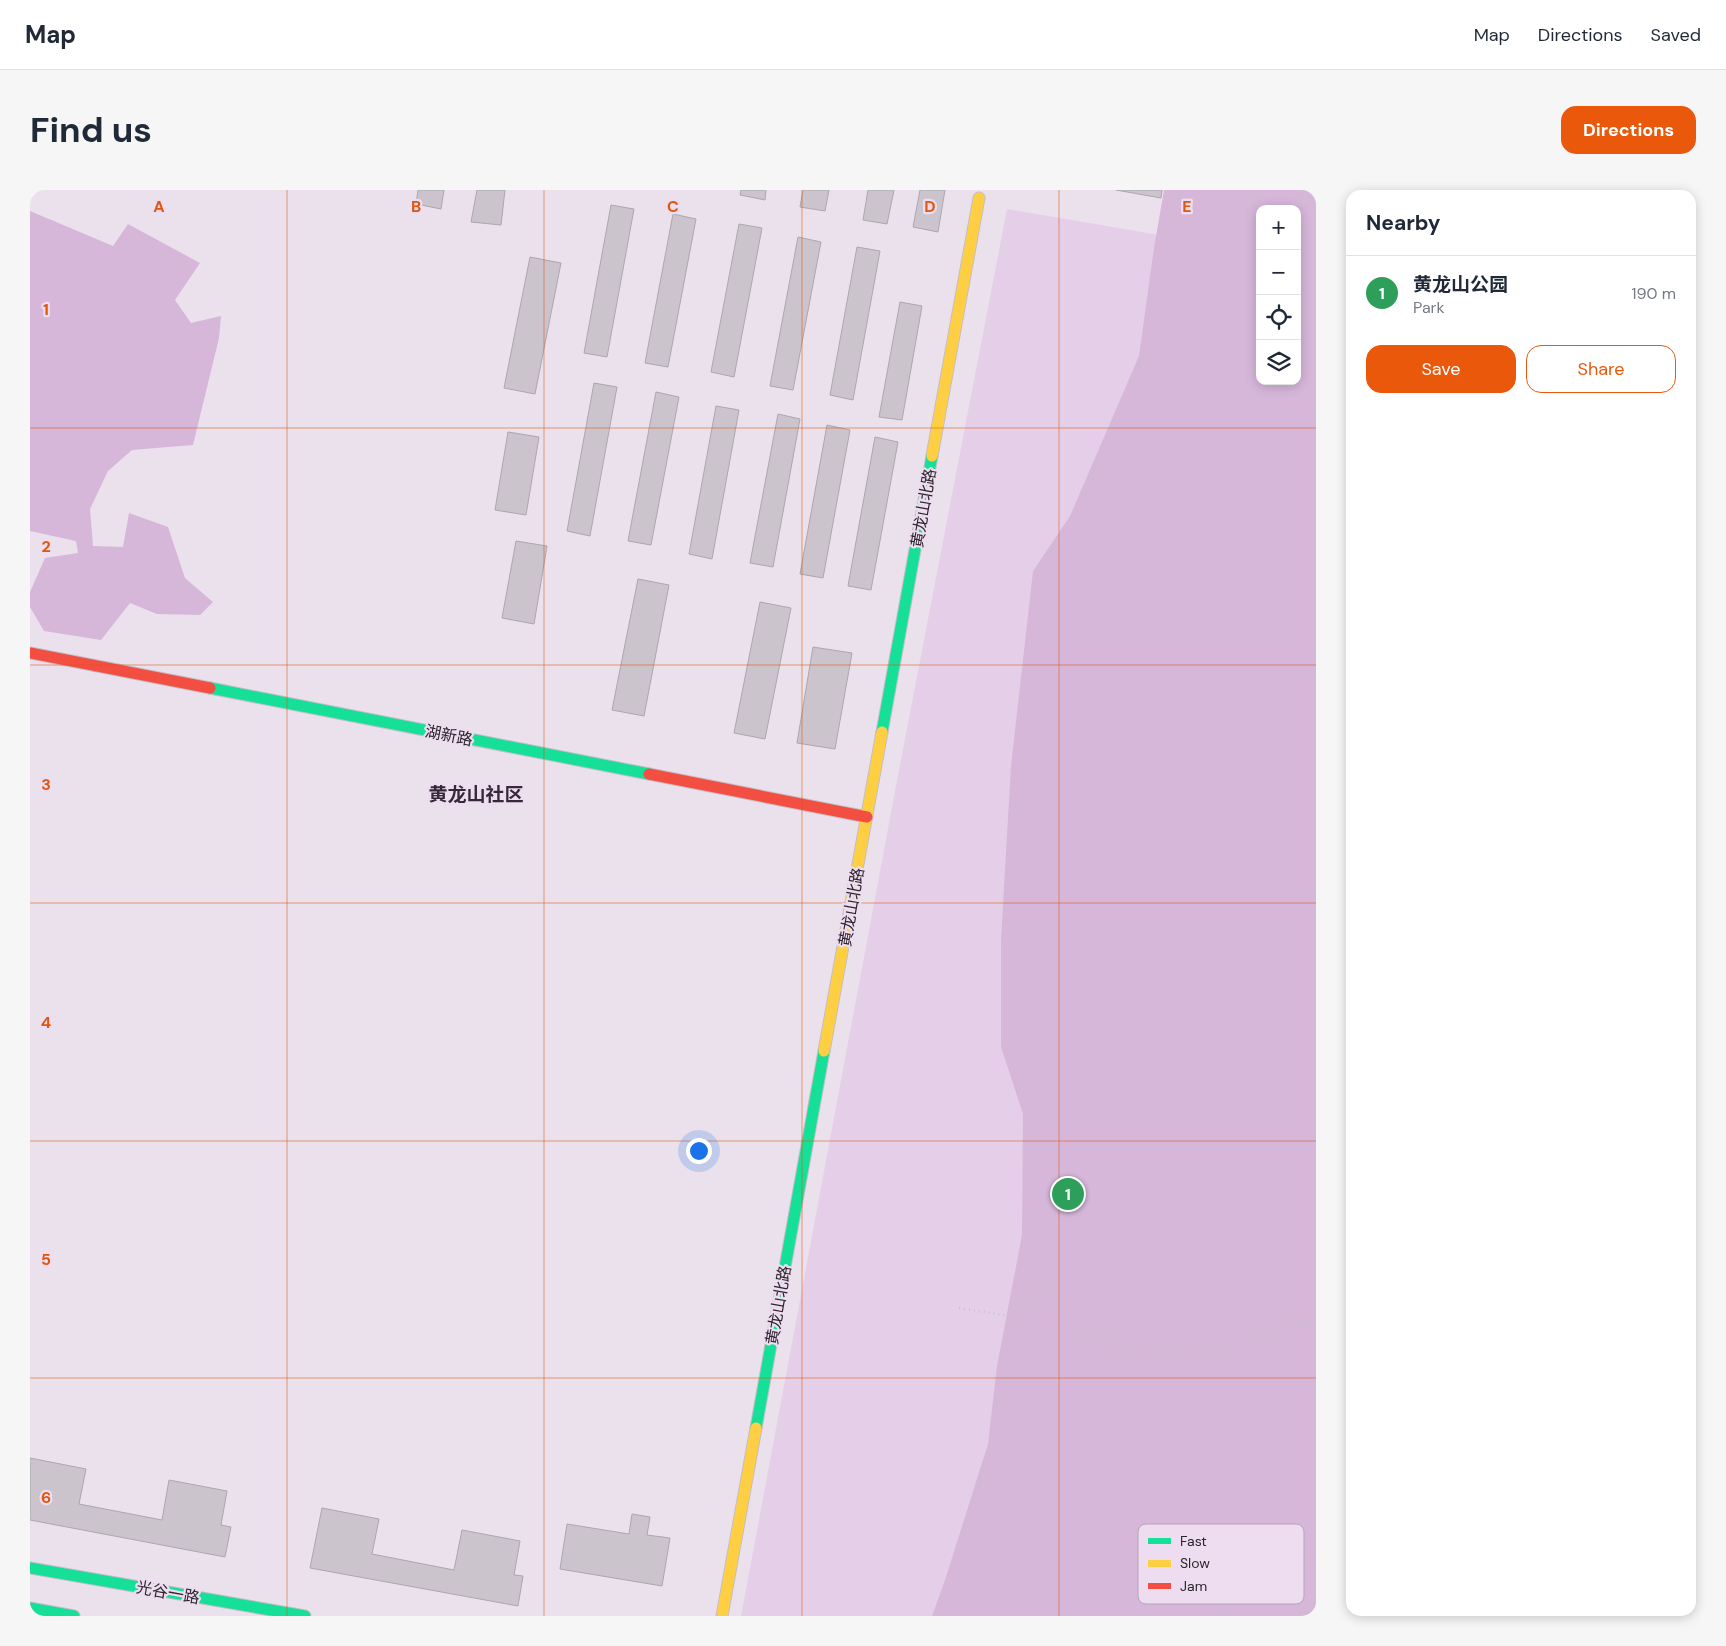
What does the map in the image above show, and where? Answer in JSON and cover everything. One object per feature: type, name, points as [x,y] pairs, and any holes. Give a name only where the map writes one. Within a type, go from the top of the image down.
[{"type":"street","name":"黄龙山北路","points":[[722,1616],[979,198]]},
{"type":"street","name":"湖新路","points":[[30,653],[867,817]]},
{"type":"street","name":"光谷一路","points":[[30,1568],[305,1616]]},
{"type":"street","points":[[30,1608],[74,1616]]},
{"type":"path","points":[[959,1308],[1008,1316],[1022,1308],[1035,1285],[1053,1288],[1057,1297],[1066,1307],[1071,1331],[1112,1341],[1117,1348],[1210,1359],[1222,1357],[1237,1350],[1254,1331],[1316,1323]]},
{"type":"path","points":[[1304,1559],[1316,1547]]},
{"type":"path","points":[[1224,1616],[1233,1604]]},
{"type":"shaded area","points":[[1164,190],[1316,190],[1316,1616],[932,1616],[988,1444],[997,1366],[1022,1235],[1023,1114],[1001,1047],[1001,940],[1011,766],[1033,571],[1070,516],[1139,356]]},
{"type":"shaded area","points":[[1186,190],[1316,190],[1316,1616],[741,1616],[898,775],[1007,209],[1177,238]]},
{"type":"shaded area","points":[[30,211],[113,246],[128,224],[200,263],[175,300],[191,323],[221,316],[219,338],[193,445],[132,450],[108,471],[90,509],[93,546],[123,547],[129,513],[168,527],[185,578],[213,602],[200,615],[157,614],[130,603],[101,640],[44,631],[30,607],[30,592],[45,558],[78,553],[76,541],[30,531]]},
{"type":"building","points":[[418,190],[444,190],[441,209],[416,204]]},
{"type":"building","points":[[477,190],[505,190],[501,225],[471,222]]},
{"type":"building","points":[[741,190],[766,190],[765,200],[740,195]]},
{"type":"building","points":[[803,190],[829,190],[825,211],[800,207]]},
{"type":"building","points":[[868,190],[894,190],[887,224],[863,220]]},
{"type":"building","points":[[920,190],[945,190],[938,232],[913,227]]},
{"type":"building","points":[[1116,190],[1162,190],[1161,198]]},
{"type":"building","points":[[611,205],[634,209],[607,357],[584,353]]},
{"type":"building","points":[[673,214],[696,219],[668,367],[645,363]]},
{"type":"building","points":[[739,224],[762,228],[734,377],[711,372]]},
{"type":"building","points":[[798,237],[821,242],[793,390],[770,386]]},
{"type":"building","points":[[857,247],[880,251],[853,400],[830,395]]},
{"type":"building","points":[[530,257],[561,263],[535,394],[504,388]]},
{"type":"building","points":[[900,302],[922,306],[902,420],[879,417]]},
{"type":"building","points":[[594,383],[617,387],[590,536],[567,531]]},
{"type":"building","points":[[656,392],[679,397],[651,545],[628,541]]},
{"type":"building","points":[[716,406],[739,410],[712,559],[689,554]]},
{"type":"building","points":[[778,414],[800,419],[773,567],[750,563]]},
{"type":"building","points":[[827,425],[850,430],[823,578],[800,574]]},
{"type":"building","points":[[508,432],[539,437],[526,515],[495,510]]},
{"type":"building","points":[[875,437],[898,442],[871,590],[848,586]]},
{"type":"building","points":[[516,541],[547,546],[534,624],[502,618]]},
{"type":"building","points":[[638,579],[669,585],[644,716],[612,710]]},
{"type":"building","points":[[760,602],[791,608],[765,739],[734,733]]},
{"type":"building","points":[[813,647],[852,653],[835,749],[797,743]]},
{"type":"building","points":[[30,1458],[86,1469],[79,1504],[162,1520],[169,1480],[227,1491],[221,1525],[231,1527],[225,1557],[30,1520]]},
{"type":"building","points":[[322,1508],[379,1519],[372,1554],[454,1570],[462,1530],[520,1541],[514,1575],[523,1576],[518,1606],[310,1568]]},
{"type":"building","points":[[632,1514],[650,1517],[647,1535],[670,1538],[662,1586],[560,1569],[567,1524],[629,1534]]},
{"type":"traffic: fast","points":[[882,732],[932,456]]},
{"type":"traffic: fast","points":[[210,688],[649,774]]},
{"type":"traffic: fast","points":[[756,1428],[824,1051]]},
{"type":"traffic: fast","points":[[30,1568],[305,1616]]},
{"type":"traffic: fast","points":[[30,1608],[74,1616]]},
{"type":"traffic: slow","points":[[932,456],[979,198]]},
{"type":"traffic: slow","points":[[824,1051],[882,732]]},
{"type":"traffic: slow","points":[[722,1616],[756,1428]]},
{"type":"traffic: jam","points":[[30,653],[210,688]]},
{"type":"traffic: jam","points":[[649,774],[867,817]]},
{"type":"place","name":"黄龙山公园","points":[[1068,1194]]},
{"type":"district","name":"黄龙山社区","points":[[476,794]]}]
